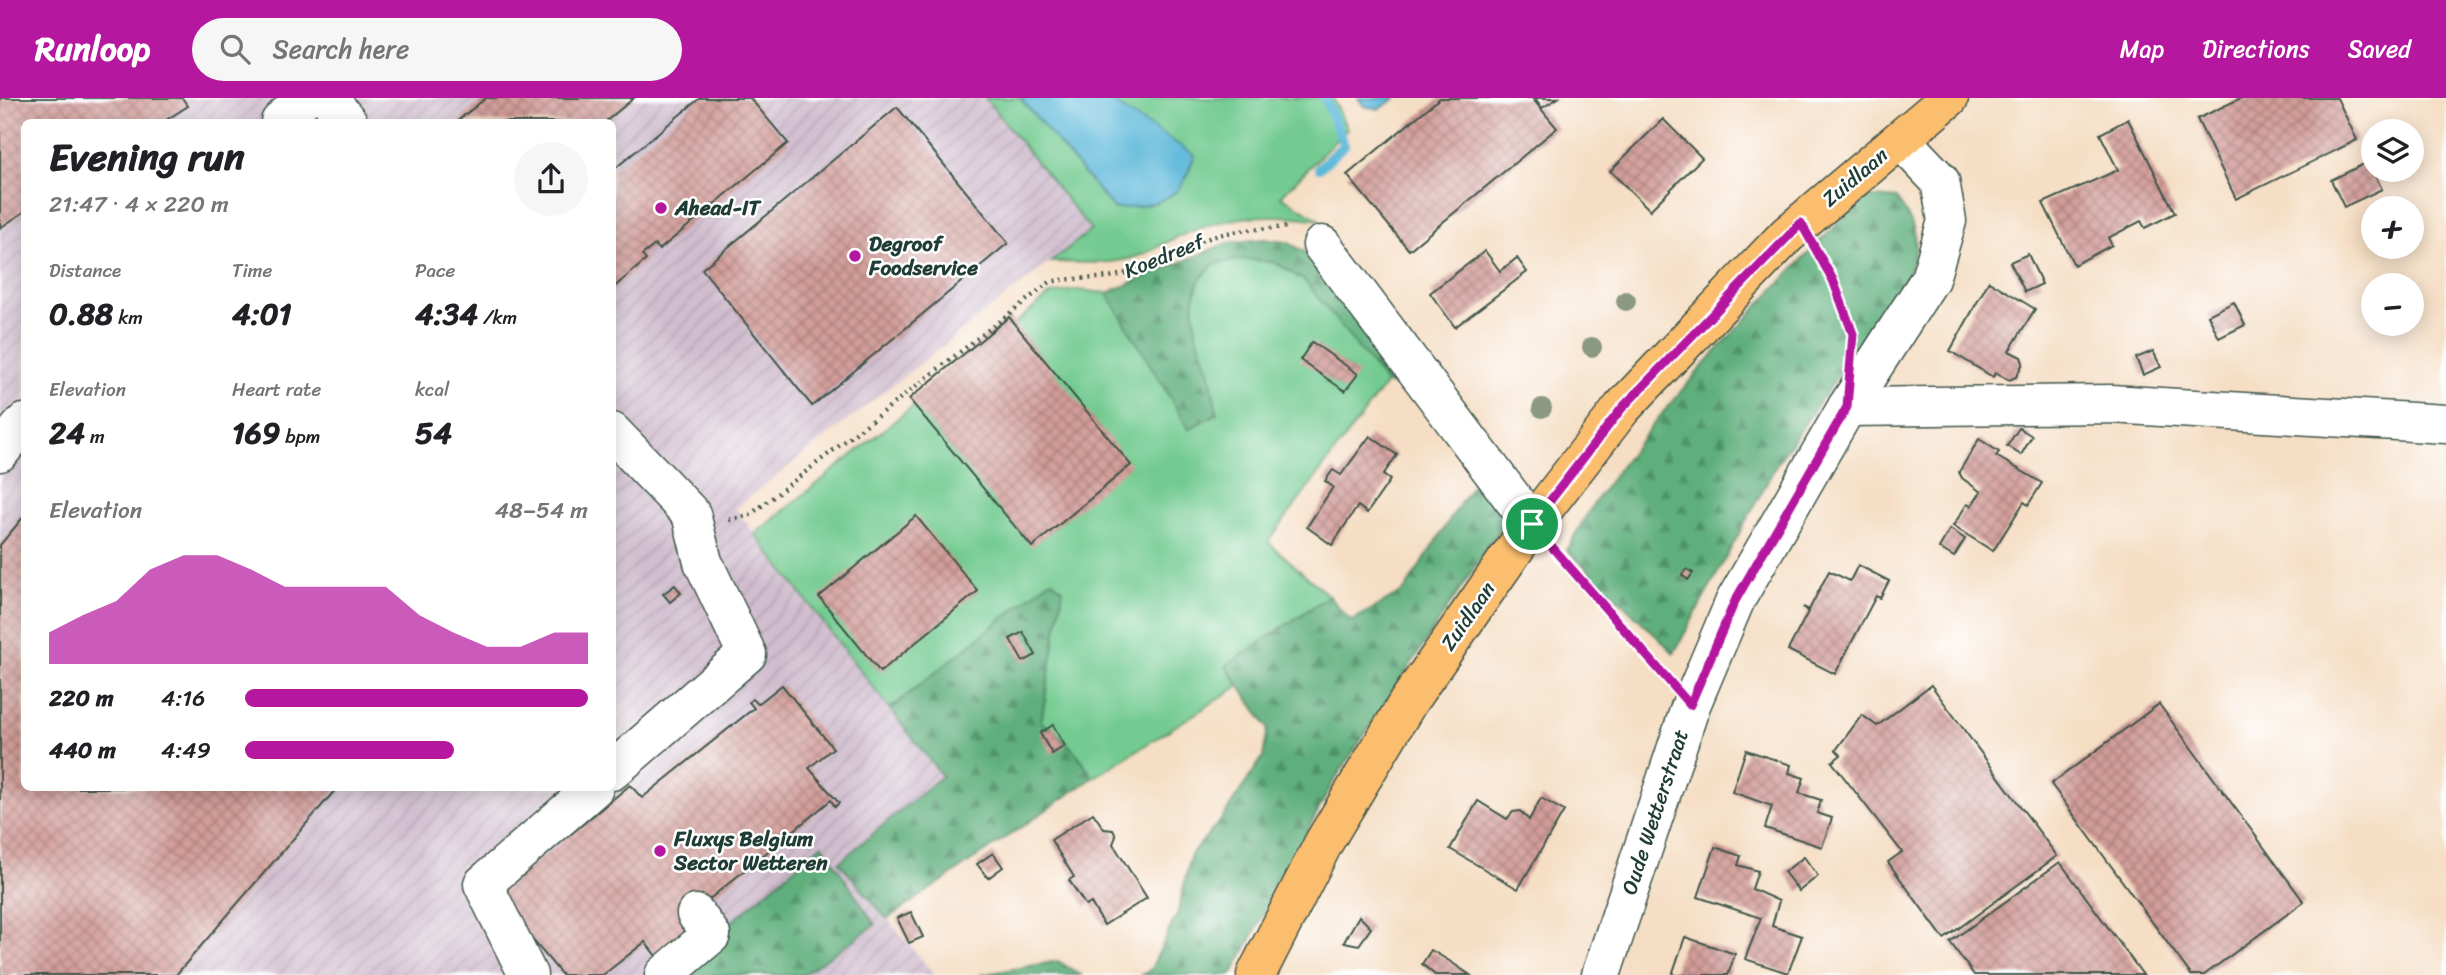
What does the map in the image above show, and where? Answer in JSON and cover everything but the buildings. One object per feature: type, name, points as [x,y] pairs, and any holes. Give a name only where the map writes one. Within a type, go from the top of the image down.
[{"type":"main road","name":"Zuidlaan","points":[[1256,975],[1324,842],[1408,702],[1532,524],[1622,408],[1801,223],[1949,98]]},
{"type":"street","points":[[283,119],[304,98]]},
{"type":"street","points":[[328,98],[346,119]]},
{"type":"street","name":"Oude Wetterstraat","points":[[1601,975],[1690,705],[1735,601],[1847,407],[1930,279],[1947,221],[1940,181],[1901,140]]},
{"type":"street","points":[[1322,244],[1532,524]]},
{"type":"street","points":[[1847,407],[2111,404],[2446,424]]},
{"type":"street","points":[[0,452],[21,427]]},
{"type":"street","points":[[616,436],[691,513],[703,562],[747,654],[616,768]]},
{"type":"street","points":[[528,975],[483,884],[591,791]]},
{"type":"street","points":[[664,975],[710,935],[696,914]]},
{"type":"path","points":[[1801,223],[1833,280],[1854,342]]},
{"type":"path","name":"Koedreef","points":[[691,513],[722,521],[750,515],[1050,282],[1070,278],[1115,276],[1171,256],[1208,238],[1247,229],[1290,227],[1322,244]]},
{"type":"path","points":[[1532,524],[1690,705]]},
{"type":"shaded area","points":[[0,98],[985,98],[1091,230],[735,508],[942,776],[839,862],[935,975],[0,975]]},
{"type":"green space","points":[[985,98],[1020,98],[1114,209],[1186,179],[1194,156],[1105,98],[1333,98],[1347,129],[1281,196],[1320,220],[1284,216],[1233,219],[1199,228],[1128,259],[1095,263],[1051,262],[1091,230]]},
{"type":"green space","points":[[1864,196],[1897,199],[1909,219],[1916,244],[1907,276],[1778,462],[1674,653],[1567,550],[1606,487],[1676,397],[1755,309]]},
{"type":"green space","points":[[1263,239],[1287,242],[1309,254],[1405,378],[1397,386],[1386,383],[1306,282],[1275,262],[1240,259],[1212,265],[1199,281],[1193,302],[1196,332],[1210,373],[1217,413],[1189,429],[1107,293],[1227,243]]},
{"type":"green space","points":[[1240,259],[1275,262],[1306,282],[1386,383],[1268,542],[1329,596],[1226,666],[1239,686],[1093,778],[1071,747],[1041,722],[1063,590],[1051,580],[890,709],[755,534],[1051,294],[1077,290],[1107,293],[1189,429],[1196,332],[1193,302],[1199,281],[1212,265]]},
{"type":"green space","points":[[1478,476],[1511,512],[1332,784],[1232,975],[1142,975],[1151,969],[1178,912],[1191,854],[1221,820],[1263,757],[1268,728],[1226,666],[1329,596],[1351,621],[1404,591]]},
{"type":"green space","points":[[1051,580],[1063,590],[1041,722],[1071,747],[1093,778],[887,919],[839,862],[942,776],[890,709]]},
{"type":"green space","points":[[822,844],[875,925],[802,975],[670,975]]},
{"type":"green space","points":[[1058,961],[1081,975],[980,975]]},
{"type":"water","points":[[1020,98],[1105,98],[1195,155],[1184,181],[1171,195],[1153,203],[1114,209]]},
{"type":"water","points":[[1358,98],[1396,98],[1379,109],[1364,106]]},
{"type":"waterway","points":[[1319,168],[1344,145],[1325,98]]},
{"type":"place","name":"Ahead-IT","points":[[661,208]]},
{"type":"place","name":"Degroof Foodservice","points":[[855,256]]},
{"type":"place","name":"Fluxys Belgium Sector Wetteren","points":[[660,851]]},
{"type":"route","points":[[1801,223],[1833,280],[1853,334],[1854,349],[1847,407],[1735,601],[1690,705],[1532,524],[1622,408],[1801,223]]}]
